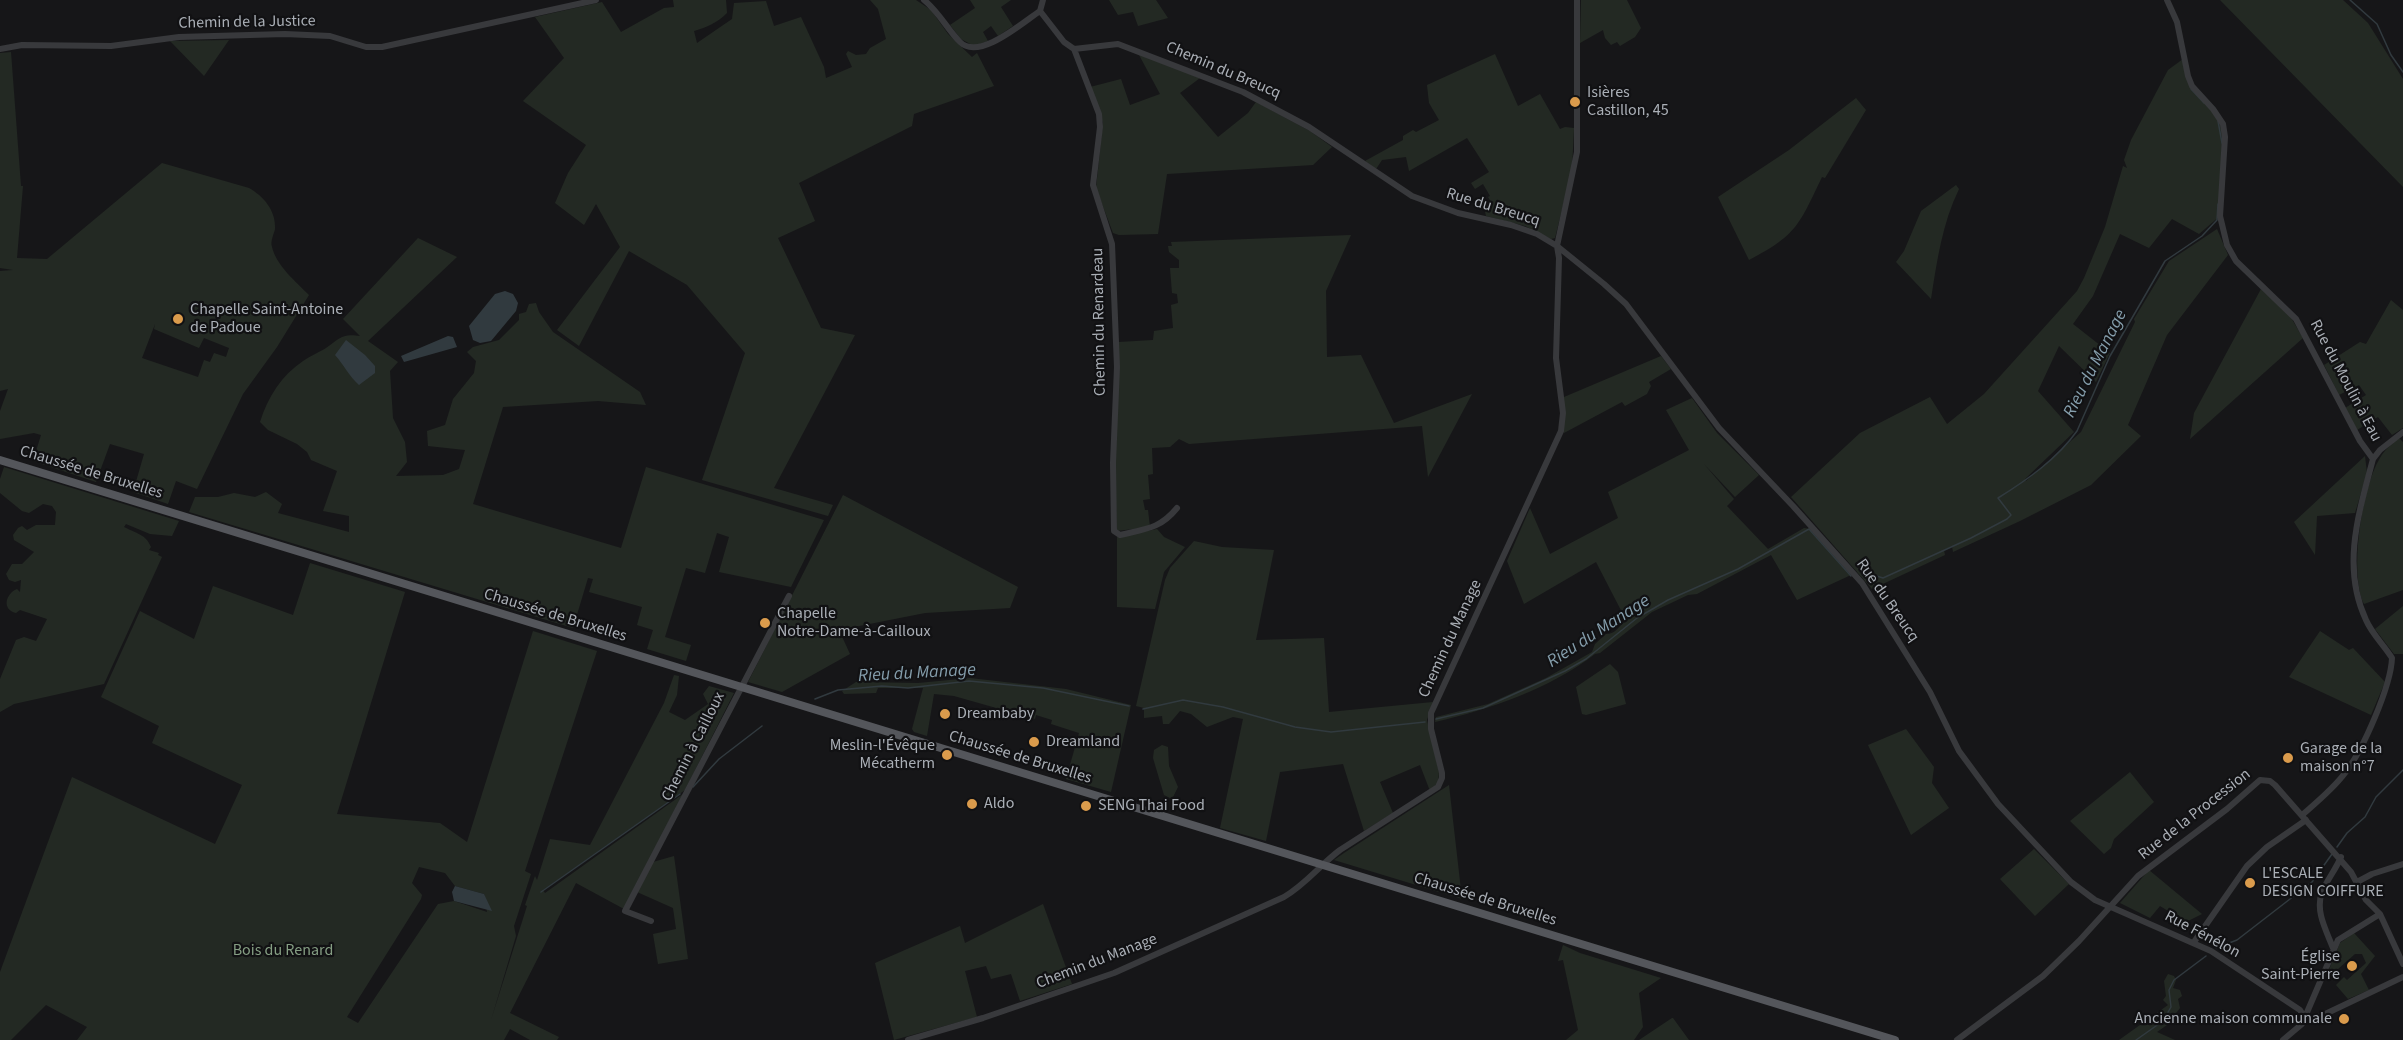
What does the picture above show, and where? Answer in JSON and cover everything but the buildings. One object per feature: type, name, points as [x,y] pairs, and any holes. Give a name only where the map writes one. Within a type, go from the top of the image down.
[{"type":"main road","name":"Chaussée de Bruxelles","points":[[0,460],[1894,1040]]},
{"type":"street","name":"Chemin de la Justice","points":[[0,49],[22,45],[111,46],[179,37],[285,34],[330,36],[366,47],[382,47],[596,0]]},
{"type":"street","points":[[924,0],[939,14],[965,47],[974,49],[995,41],[1041,11],[1043,0]]},
{"type":"street","points":[[1557,246],[1577,152],[1577,0]]},
{"type":"street","name":"Rue du Moulin à Eau","points":[[2167,0],[2177,22],[2192,86],[2223,124],[2225,137],[2220,216],[2227,245],[2236,261],[2296,319],[2360,441],[2373,459]]},
{"type":"street","points":[[1041,11],[1064,42],[1074,49]]},
{"type":"street","name":"Chemin du Breucq","points":[[1074,49],[1118,44],[1243,92],[1294,117],[1397,187],[1425,201]]},
{"type":"street","name":"Chemin du Renardeau","points":[[1074,49],[1099,114],[1100,127],[1093,185],[1112,244],[1117,367],[1113,442],[1114,531],[1120,535],[1156,527],[1168,519],[1177,508]]},
{"type":"street","name":"Rue du Breucq","points":[[1425,201],[1458,213],[1521,228],[1557,246],[1626,304],[1719,428],[1862,583],[1930,692],[1959,751],[1998,804],[2071,882],[2088,896],[2110,906]]},
{"type":"street","name":"Chemin du Manage","points":[[908,1040],[983,1018],[1114,973],[1284,897],[1303,885],[1322,865],[1359,838],[1430,794],[1441,783],[1442,773],[1431,729],[1431,713],[1561,431],[1563,413],[1556,358],[1559,258],[1557,246]]},
{"type":"street","points":[[2194,942],[2247,866],[2304,818],[2346,772],[2359,749],[2390,680],[2392,658],[2365,619],[2358,597],[2353,569],[2353,542],[2373,459],[2380,450],[2403,432]]},
{"type":"street","name":"Chemin à Cailloux","points":[[651,921],[625,911],[789,596]]},
{"type":"street","name":"Rue de la Procession","points":[[2110,906],[2139,876],[2227,809],[2260,780],[2270,781],[2341,857],[2366,900],[2380,914],[2403,964]]},
{"type":"street","points":[[2333,948],[2320,916],[2320,906],[2322,891],[2341,857]]},
{"type":"street","points":[[2357,882],[2372,874],[2403,864]]},
{"type":"street","points":[[1957,1040],[2043,976],[2079,941],[2110,906]]},
{"type":"street","name":"Rue Fénélon","points":[[2110,906],[2194,942],[2300,1010],[2305,1018]]},
{"type":"street","points":[[2283,1040],[2302,1024],[2338,940],[2380,914]]},
{"type":"street","points":[[2305,1018],[2321,1016],[2403,977]]},
{"type":"green space","points":[[673,0],[726,0],[727,13],[712,24],[694,31],[697,43],[732,19],[734,3],[766,1],[774,26],[801,17],[824,67],[826,78],[852,67],[846,54],[848,51],[856,55],[866,54],[870,48],[886,39],[878,9],[870,0],[916,0],[931,10],[948,34],[972,57],[977,53],[994,86],[914,114],[912,126],[799,183],[815,221],[778,238],[821,328],[855,335],[774,488],[833,505],[828,516],[702,480],[745,353],[687,285],[629,251],[579,346],[557,330],[620,247],[596,204],[584,225],[555,203],[568,173],[586,145],[523,101],[564,58],[535,17],[602,2],[621,32],[664,8],[674,7]]},
{"type":"green space","points":[[970,0],[1011,0],[1001,7],[1013,26],[998,36],[991,26],[983,32],[988,41],[974,46],[961,39],[950,25],[975,8]]},
{"type":"green space","points":[[1109,0],[1156,0],[1168,18],[1138,26],[1133,12],[1118,15]]},
{"type":"green space","points":[[1581,0],[1627,0],[1641,28],[1635,37],[1620,46],[1617,42],[1611,45],[1605,38],[1603,30],[1580,43]]},
{"type":"green space","points":[[2220,0],[2343,0],[2368,23],[2403,79],[2403,187]]},
{"type":"green space","points":[[229,40],[204,76],[170,41]]},
{"type":"green space","points":[[11,52],[21,186],[23,186],[17,258],[47,259],[162,163],[249,188],[259,195],[268,204],[275,222],[272,240],[274,254],[287,273],[309,295],[277,347],[243,394],[197,489],[176,481],[168,504],[133,492],[144,454],[110,444],[96,482],[33,461],[41,435],[34,433],[0,439],[0,411],[8,389],[0,391],[0,271],[13,270],[0,268],[0,53]],"holes":[[[155,324],[154,329],[199,348],[204,338],[229,348],[226,357],[214,353],[210,362],[204,360],[198,377],[142,358]]]},
{"type":"green space","points":[[1138,53],[1200,78],[1180,93],[1218,137],[1248,113],[1256,102],[1310,131],[1332,147],[1313,165],[1167,174],[1158,234],[1119,235],[1113,233],[1096,188],[1103,123],[1090,87],[1121,79],[1130,105],[1160,94]]},
{"type":"green space","points":[[1495,54],[1518,106],[1540,94],[1560,129],[1574,128],[1572,169],[1555,238],[1551,239],[1525,226],[1486,216],[1484,207],[1491,202],[1488,197],[1490,196],[1483,184],[1475,189],[1471,183],[1489,172],[1467,138],[1409,171],[1406,157],[1382,160],[1376,169],[1365,161],[1403,140],[1403,136],[1413,130],[1416,132],[1439,120],[1429,103],[1427,85]]},
{"type":"green space","points":[[2183,59],[2188,76],[2223,124],[2220,216],[2199,234],[2172,219],[2149,248],[2120,234],[2093,296],[2073,324],[2110,353],[2096,382],[2059,346],[2038,391],[2074,432],[2025,479],[2026,481],[2081,432],[2135,322],[2134,319],[2169,261],[2217,229],[2228,255],[2167,335],[2128,425],[2141,436],[2091,485],[1953,552],[1952,546],[1944,550],[1945,555],[1872,589],[1791,497],[1860,433],[1930,397],[1947,424],[1984,394],[2077,291],[2105,227],[2123,166],[2127,168],[2124,160],[2131,140],[2168,70]]},
{"type":"green space","points":[[1856,98],[1866,110],[1825,178],[1822,177],[1801,218],[1787,235],[1749,260],[1718,197],[1789,150]]},
{"type":"green space","points":[[1956,185],[1959,189],[1944,229],[1931,299],[1896,262],[1904,251],[1921,211]]},
{"type":"green space","points":[[1351,235],[1326,291],[1327,357],[1361,355],[1394,423],[1472,394],[1428,477],[1422,426],[1189,444],[1179,439],[1170,447],[1152,448],[1153,474],[1148,475],[1150,499],[1143,500],[1145,510],[1148,510],[1150,527],[1117,531],[1115,480],[1119,342],[1153,340],[1154,331],[1173,328],[1171,305],[1178,303],[1177,294],[1172,293],[1170,268],[1179,268],[1179,260],[1169,252],[1168,246],[1172,246],[1171,242]]},
{"type":"green space","points":[[418,238],[457,257],[368,341],[398,362],[390,371],[393,418],[405,442],[407,462],[396,476],[443,475],[459,469],[465,450],[428,446],[427,431],[445,425],[453,399],[474,373],[476,361],[467,352],[473,347],[499,340],[519,320],[519,314],[526,312],[529,304],[536,303],[539,312],[553,332],[640,392],[646,405],[598,401],[503,407],[473,504],[621,548],[646,467],[824,520],[791,587],[719,572],[729,537],[717,533],[705,573],[686,568],[665,637],[691,645],[686,661],[647,649],[653,630],[637,625],[642,607],[589,592],[593,579],[588,578],[573,628],[189,512],[195,497],[218,497],[234,493],[255,497],[266,492],[282,504],[278,513],[349,532],[349,516],[323,511],[337,471],[311,460],[307,452],[297,444],[268,430],[260,422],[276,388],[288,373],[342,337],[360,336],[343,319]]},
{"type":"green space","points":[[2261,289],[2290,316],[2303,338],[2190,439],[2194,413]]},
{"type":"green space","points":[[2391,300],[2403,310],[2403,428],[2392,435],[2378,417],[2357,430],[2345,408],[2366,395],[2359,385],[2339,395],[2324,365],[2360,342],[2366,344]]},
{"type":"green space","points":[[1661,356],[1671,369],[1649,382],[1651,386],[1647,394],[1625,406],[1622,402],[1564,433],[1564,397]]},
{"type":"green space","points":[[1692,398],[1717,433],[1759,475],[1735,497],[1704,464],[1734,499],[1727,506],[1768,549],[1804,528],[1811,529],[1851,575],[1797,600],[1771,555],[1697,594],[1688,595],[1652,612],[1600,653],[1558,678],[1498,704],[1435,722],[1436,717],[1488,704],[1546,678],[1592,652],[1595,644],[1606,634],[1615,631],[1626,620],[1596,562],[1524,604],[1507,561],[1530,508],[1550,554],[1618,518],[1608,492],[1689,450],[1666,410]]},
{"type":"green space","points":[[2399,438],[2403,442],[2403,590],[2364,604],[2358,572],[2363,509],[2380,458],[2386,449]]},
{"type":"green space","points":[[2365,456],[2367,473],[2355,513],[2317,516],[2315,555],[2294,522]]},
{"type":"green space","points":[[4,467],[179,521],[172,536],[150,534],[126,524],[124,527],[143,537],[151,547],[149,550],[159,553],[158,555],[162,557],[104,684],[14,704],[0,712],[0,679],[16,640],[24,637],[36,641],[47,619],[20,610],[16,613],[7,605],[8,598],[13,591],[17,589],[20,592],[21,580],[15,582],[9,580],[6,574],[12,564],[22,564],[34,552],[14,540],[13,535],[22,526],[27,530],[36,525],[55,525],[56,512],[52,506],[43,504],[29,513],[22,511],[0,493],[0,479]]},
{"type":"green space","points":[[843,495],[1018,587],[1010,608],[925,613],[839,630],[850,654],[782,692],[748,682]]},
{"type":"green space","points":[[1157,529],[1164,537],[1185,547],[1164,572],[1155,609],[1117,607],[1117,537]]},
{"type":"green space","points":[[1194,541],[1222,547],[1274,550],[1256,640],[1324,638],[1329,712],[1433,702],[1427,720],[1439,772],[1438,784],[1430,791],[1420,765],[1380,782],[1393,813],[1364,831],[1343,764],[1280,772],[1266,841],[1220,828],[1243,719],[1233,717],[1207,727],[1191,714],[1180,711],[1169,724],[1163,724],[1162,716],[1144,718],[1144,708],[1136,706],[1165,580],[1170,568]]},
{"type":"green space","name":"Bois du Renard","points":[[310,563],[405,592],[337,814],[440,823],[467,842],[533,631],[597,651],[525,871],[531,874],[514,926],[516,936],[491,1020],[527,906],[525,905],[535,876],[537,880],[550,839],[590,845],[664,703],[674,675],[679,676],[677,695],[669,712],[685,720],[708,704],[703,694],[709,686],[734,693],[685,790],[543,890],[545,893],[683,794],[624,909],[576,883],[510,1013],[559,1037],[557,1040],[530,1040],[510,1029],[504,1040],[77,1040],[87,1027],[46,1005],[11,1040],[0,1040],[0,972],[72,777],[215,844],[242,785],[152,743],[159,726],[101,697],[140,611],[194,639],[213,586],[293,615]],"holes":[[[419,867],[445,873],[455,886],[484,894],[487,912],[454,901],[438,904],[358,1023],[347,1017],[421,899],[422,895],[412,883]]]},
{"type":"green space","points":[[2403,606],[2403,654],[2394,654],[2375,629]]},
{"type":"green space","points":[[2320,631],[2349,650],[2353,648],[2385,682],[2371,715],[2289,677]]},
{"type":"green space","points":[[1610,664],[1618,672],[1626,704],[1586,715],[1582,714],[1576,687]]},
{"type":"green space","points":[[970,678],[1066,689],[1131,705],[1111,792],[1066,779],[1079,733],[1051,724],[1052,720],[1036,715],[1035,719],[954,696],[934,694],[927,736],[914,732],[912,729],[923,688],[878,688],[876,693],[844,694],[842,691],[856,682],[918,683]]},
{"type":"green space","points":[[1906,729],[1934,767],[1932,783],[1949,808],[1911,835],[1868,745]]},
{"type":"green space","points":[[1162,745],[1168,747],[1169,766],[1178,787],[1172,799],[1164,795],[1153,758],[1154,750]]},
{"type":"green space","points":[[2130,772],[2154,802],[2114,839],[2111,848],[2104,854],[2070,821]]},
{"type":"green space","points":[[1449,785],[1462,899],[1334,860],[1344,853]]},
{"type":"green space","points":[[2034,849],[2069,884],[2035,916],[2000,879]]},
{"type":"green space","points":[[674,856],[688,959],[658,964],[653,934],[676,929],[673,908],[637,892],[653,862]]},
{"type":"green space","points":[[2149,870],[2202,914],[2186,922],[2160,906],[2150,918],[2120,903]]},
{"type":"green space","points":[[1043,904],[1072,984],[1020,1001],[1011,974],[991,979],[986,966],[965,971],[977,1017],[894,1040],[875,963],[960,926],[965,943]]},
{"type":"green space","points":[[2354,933],[2375,956],[2361,974],[2369,990],[2348,999],[2336,985],[2344,977],[2347,980],[2366,963],[2362,954],[2355,954],[2338,969],[2340,973],[2332,980],[2328,972],[2340,943]]},
{"type":"green space","points":[[1563,945],[1580,953],[1661,978],[1639,993],[1643,1027],[1634,1040],[1566,1040],[1578,1030],[1563,960],[1558,961]]},
{"type":"green space","points":[[2168,974],[2174,976],[2176,980],[2173,988],[2180,990],[2182,996],[2178,999],[2180,1008],[2167,1025],[2157,1032],[2175,1040],[2119,1040],[2168,1005],[2163,1000],[2166,996],[2164,981]]},
{"type":"green space","points":[[1672,1018],[1689,1040],[1639,1040]]},
{"type":"shaded area","points":[[505,291],[513,294],[518,303],[516,311],[491,341],[480,343],[473,340],[469,326],[495,294]]},
{"type":"shaded area","points":[[448,336],[453,337],[457,347],[404,362],[401,356]]},
{"type":"shaded area","points":[[346,340],[375,366],[375,373],[359,385],[335,355]]},
{"type":"shaded area","points":[[455,886],[484,894],[492,911],[454,901],[452,892]]},
{"type":"waterway","points":[[2350,0],[2377,24],[2391,55],[2403,72]]},
{"type":"waterway","name":"Rieu du Manage","points":[[2191,89],[2204,103]]},
{"type":"waterway","name":"Rieu du Manage","points":[[2218,121],[2222,143]]},
{"type":"waterway","name":"Rieu du Manage","points":[[1860,571],[1883,578],[1971,538],[2011,515],[1998,498],[2041,468],[2077,431],[2110,356],[2165,261],[2202,236],[2217,220],[2218,204]]},
{"type":"waterway","name":"Rieu du Manage","points":[[1436,719],[1483,708],[1565,671],[1586,659],[1637,618],[1668,600],[1738,569],[1809,529],[1851,576]]},
{"type":"waterway","name":"Rieu du Manage","points":[[815,699],[838,690],[882,686],[908,688],[969,681],[1043,688],[1129,706]]},
{"type":"waterway","name":"Rieu du Manage","points":[[1143,709],[1183,700],[1223,707],[1295,727],[1331,732],[1425,722]]},
{"type":"waterway","name":"Rieu du Manage","points":[[693,787],[719,759],[762,726]]},
{"type":"waterway","points":[[2337,847],[2347,833],[2365,817],[2376,797],[2403,770]]},
{"type":"waterway","name":"Rieu du Manage","points":[[541,892],[680,794]]},
{"type":"waterway","points":[[2216,948],[2237,940],[2312,882],[2332,854]]},
{"type":"waterway","points":[[2136,1040],[2163,1021],[2171,1007],[2169,990],[2174,980],[2206,956]]},
{"type":"place","name":"Isières Castillon, 45","points":[[1575,102]]},
{"type":"place","name":"Chapelle Saint-Antoine de Padoue","points":[[178,319]]},
{"type":"place","name":"Chapelle Notre-Dame-à-Cailloux","points":[[765,623]]},
{"type":"place","name":"Dreambaby","points":[[945,714]]},
{"type":"place","name":"Dreamland","points":[[1034,742]]},
{"type":"place","name":"Meslin-l'Évêque Mécatherm","points":[[947,755]]},
{"type":"place","name":"Garage de la maison n°7","points":[[2288,758]]},
{"type":"place","name":"Aldo","points":[[972,804]]},
{"type":"place","name":"SENG Thai Food","points":[[1086,806]]},
{"type":"place","name":"L'ESCALE DESIGN COIFFURE","points":[[2250,883]]},
{"type":"place","name":"Église Saint-Pierre","points":[[2352,966]]},
{"type":"place","name":"Ancienne maison communale","points":[[2344,1019]]}]
